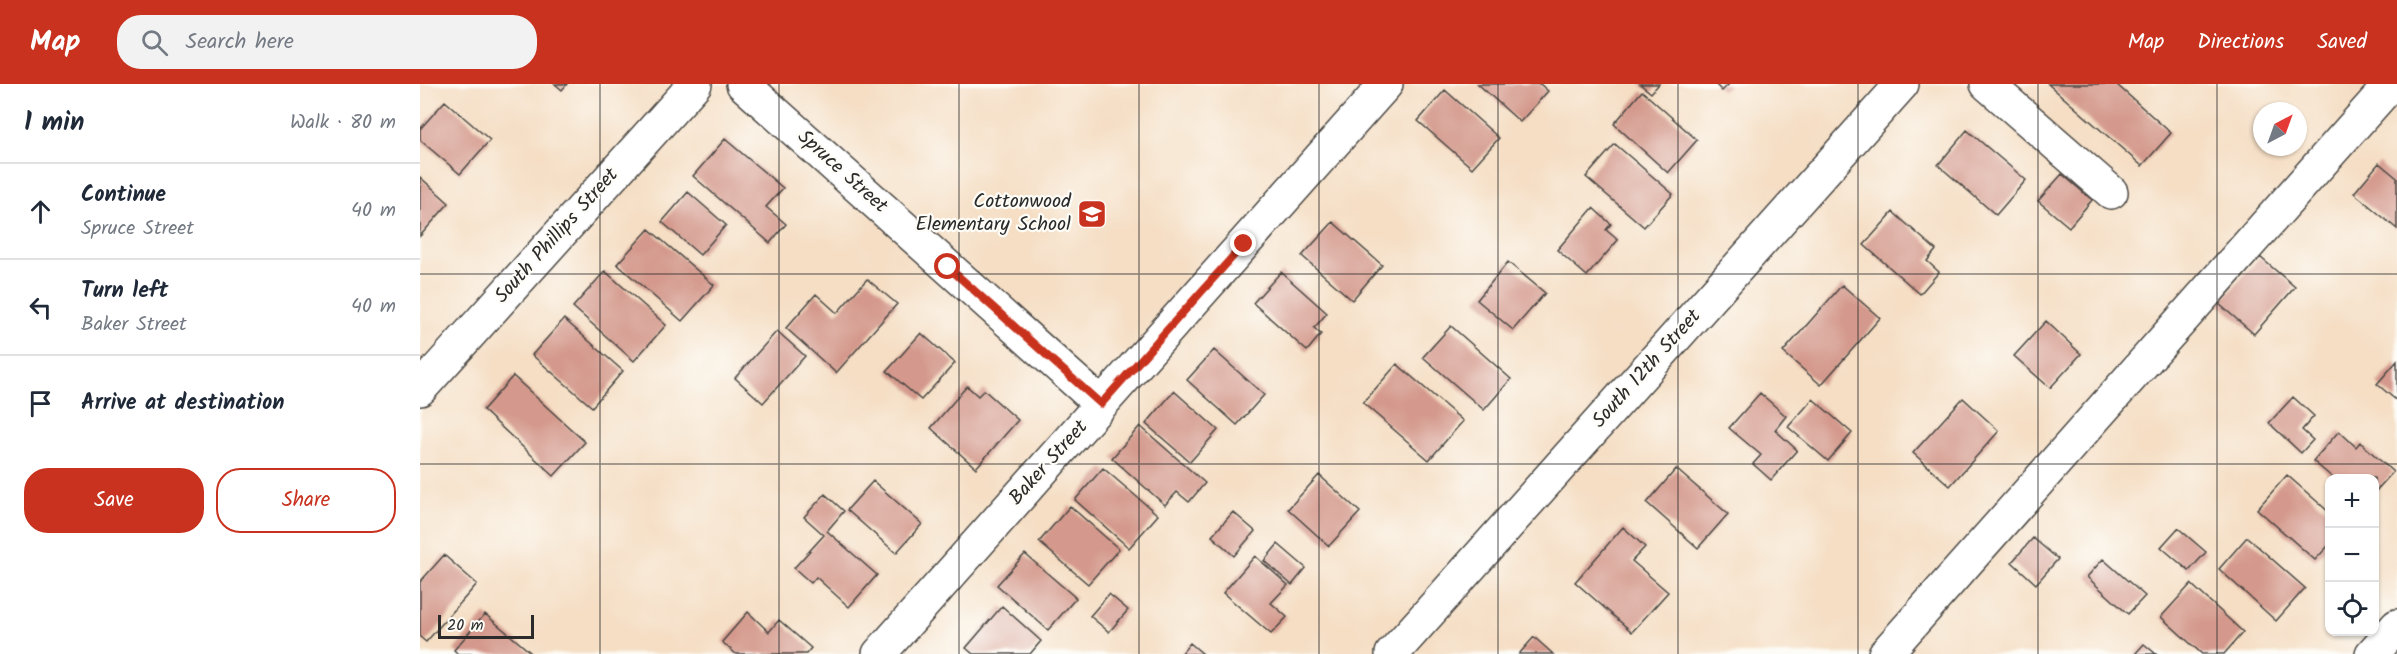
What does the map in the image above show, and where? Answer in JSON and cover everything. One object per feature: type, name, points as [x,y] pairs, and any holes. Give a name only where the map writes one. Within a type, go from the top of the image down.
[{"type":"street","name":"South Phillips Street","points":[[420,388],[695,84]]},
{"type":"street","name":"Spruce Street","points":[[743,84],[1101,404]]},
{"type":"street","name":"Baker Street","points":[[879,654],[1386,84]]},
{"type":"street","name":"South 12th Street","points":[[1392,654],[1902,84]]},
{"type":"street","points":[[1987,84],[2111,192]]},
{"type":"street","points":[[1885,654],[2391,84]]},
{"type":"street","points":[[2372,654],[2397,626]]},
{"type":"building","points":[[555,84],[567,84],[562,90]]},
{"type":"building","points":[[1478,84],[1540,84],[1548,91],[1520,122]]},
{"type":"building","points":[[1640,84],[1659,84],[1651,93]]},
{"type":"building","points":[[1715,84],[1729,84],[1722,91]]},
{"type":"building","points":[[2048,84],[2116,84],[2171,133],[2142,166]]},
{"type":"building","points":[[1445,90],[1499,138],[1472,168],[1418,121]]},
{"type":"building","points":[[1642,91],[1697,140],[1668,173],[1614,124]]},
{"type":"building","points":[[445,101],[490,140],[460,174],[420,140],[420,129]]},
{"type":"building","points":[[1967,130],[2026,180],[1996,215],[1938,165]]},
{"type":"building","points":[[725,139],[783,188],[766,207],[786,224],[770,243],[693,176]]},
{"type":"building","points":[[1615,144],[1673,194],[1644,227],[1586,177]]},
{"type":"building","points":[[2379,163],[2397,178],[2397,229],[2354,193]]},
{"type":"building","points":[[2062,174],[2092,200],[2069,227],[2038,201]]},
{"type":"building","points":[[420,177],[449,203],[420,236]]},
{"type":"building","points":[[688,192],[726,225],[700,255],[662,222]]},
{"type":"building","points":[[1593,208],[1611,224],[1606,230],[1618,240],[1587,276],[1557,250]]},
{"type":"building","points":[[1893,212],[1936,250],[1927,261],[1939,272],[1920,294],[1864,245]]},
{"type":"building","points":[[1333,222],[1382,265],[1352,300],[1302,256]]},
{"type":"building","points":[[649,229],[714,285],[682,321],[617,264]]},
{"type":"building","points":[[2260,257],[2295,287],[2254,334],[2219,304]]},
{"type":"building","points":[[1508,262],[1545,293],[1513,330],[1477,300]]},
{"type":"building","points":[[605,271],[666,325],[634,361],[573,307]]},
{"type":"building","points":[[1281,272],[1327,313],[1314,328],[1321,334],[1307,351],[1253,303]]},
{"type":"building","points":[[867,279],[897,304],[836,373],[786,328],[816,294],[837,313]]},
{"type":"building","points":[[1842,285],[1880,318],[1821,385],[1783,352]]},
{"type":"building","points":[[564,319],[623,371],[592,407],[532,355]]},
{"type":"building","points":[[2046,321],[2081,354],[2050,388],[2014,356]]},
{"type":"building","points":[[1451,326],[1511,379],[1484,410],[1423,357]]},
{"type":"building","points":[[777,331],[805,356],[763,403],[735,378]]},
{"type":"building","points":[[921,333],[955,363],[921,400],[887,371]]},
{"type":"building","points":[[1214,350],[1264,395],[1237,425],[1187,380]]},
{"type":"building","points":[[2397,361],[2397,401],[2377,384]]},
{"type":"building","points":[[1397,364],[1463,421],[1429,460],[1363,403]]},
{"type":"building","points":[[513,376],[585,442],[554,476],[483,410]]},
{"type":"building","points":[[967,386],[978,396],[984,390],[1018,420],[976,468],[931,428]]},
{"type":"building","points":[[1174,391],[1218,430],[1190,462],[1146,424]]},
{"type":"building","points":[[1760,393],[1786,416],[1775,430],[1797,450],[1771,480],[1753,464],[1761,455],[1729,428]]},
{"type":"building","points":[[2293,397],[2314,416],[2302,430],[2313,440],[2301,453],[2269,423]]},
{"type":"building","points":[[1963,398],[1999,431],[1950,486],[1913,453]]},
{"type":"building","points":[[1813,399],[1852,433],[1828,461],[1788,427]]},
{"type":"building","points":[[1140,426],[1205,483],[1189,502],[1177,492],[1165,505],[1112,458]]},
{"type":"building","points":[[2339,431],[2356,447],[2360,442],[2393,472],[2379,487],[2379,474],[2328,474],[2313,461]]},
{"type":"building","points":[[1103,468],[1158,515],[1129,548],[1075,500]]},
{"type":"building","points":[[1676,469],[1728,514],[1698,548],[1647,503]]},
{"type":"building","points":[[1319,475],[1360,512],[1329,546],[1288,509]]},
{"type":"building","points":[[2287,475],[2325,509],[2325,549],[2315,560],[2257,509]]},
{"type":"building","points":[[873,481],[922,524],[896,553],[847,510]]},
{"type":"building","points":[[825,494],[844,511],[827,531],[877,575],[849,607],[816,577],[811,583],[794,568],[824,535],[804,517]]},
{"type":"building","points":[[1070,506],[1119,549],[1088,584],[1039,542]]},
{"type":"building","points":[[1233,512],[1255,531],[1234,556],[1212,536]]},
{"type":"building","points":[[1623,527],[1645,547],[1632,561],[1668,592],[1632,632],[1575,582]]},
{"type":"building","points":[[2178,528],[2206,552],[2189,571],[2161,547]]},
{"type":"building","points":[[2247,537],[2305,588],[2276,621],[2219,569]]},
{"type":"building","points":[[2033,538],[2058,559],[2036,584],[2012,562]]},
{"type":"building","points":[[1278,544],[1306,568],[1292,585],[1264,561]]},
{"type":"building","points":[[1025,554],[1076,598],[1048,630],[997,585]]},
{"type":"building","points":[[444,555],[477,584],[426,642],[420,637],[420,582]]},
{"type":"building","points":[[1255,556],[1288,585],[1271,603],[1287,617],[1271,634],[1223,593]]},
{"type":"building","points":[[2103,559],[2145,596],[2128,614],[2087,577]]},
{"type":"building","points":[[2191,584],[2243,632],[2224,654],[2202,654],[2161,617]]},
{"type":"building","points":[[1109,594],[1128,610],[1109,632],[1090,616]]},
{"type":"building","points":[[1002,606],[1041,641],[1030,654],[973,654],[966,648]]},
{"type":"building","points":[[748,612],[769,632],[779,620],[811,648],[806,654],[736,654],[722,642]]},
{"type":"building","points":[[485,614],[530,652],[528,654],[458,654],[454,650]]},
{"type":"building","points":[[1534,637],[1553,654],[1519,654]]},
{"type":"building","points":[[1190,643],[1203,654],[1181,654]]},
{"type":"building","points":[[2144,644],[2156,654],[2135,654]]},
{"type":"place","name":"Cottonwood Elementary School","points":[[1092,214]]},
{"type":"route","points":[[948,267],[1101,404],[1244,244]]}]
